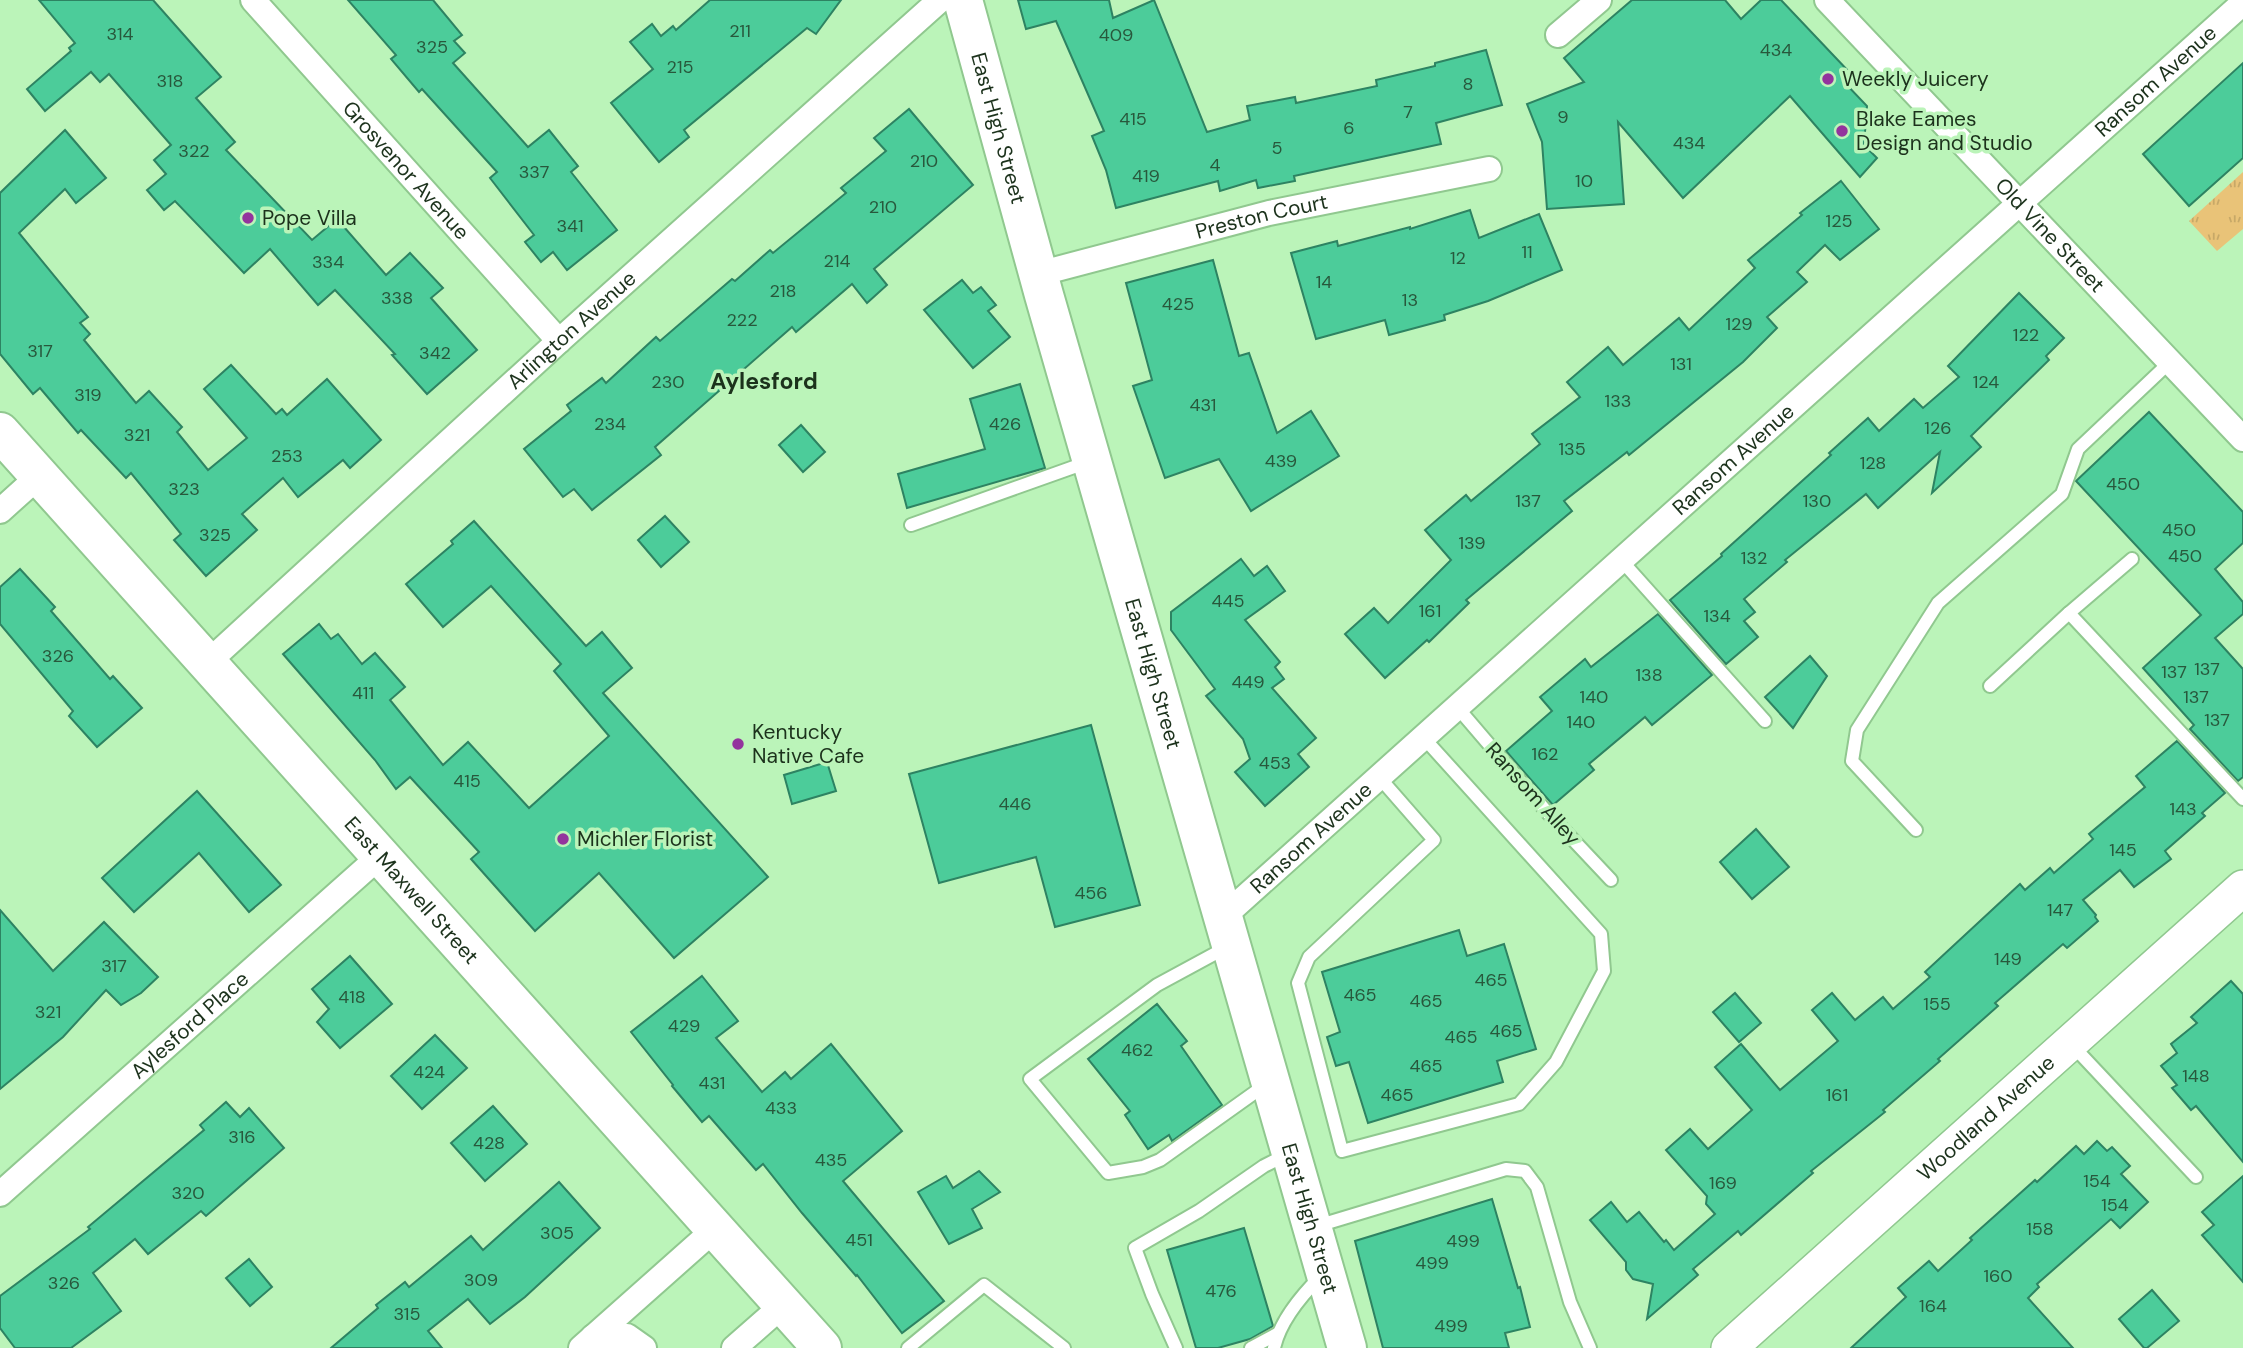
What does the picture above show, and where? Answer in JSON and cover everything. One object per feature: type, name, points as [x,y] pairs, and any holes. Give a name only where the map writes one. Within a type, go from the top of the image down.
[{"type":"main road","name":"East High Street","points":[[963,0],[1038,274],[1347,1348]]},
{"type":"main road","name":"East Maxwell Street","points":[[0,432],[822,1348]]},
{"type":"street","name":"Grosvenor Avenue","points":[[253,0],[559,341]]},
{"type":"street","name":"Arlington Avenue","points":[[206,664],[559,341],[940,0]]},
{"type":"street","points":[[1558,35],[1599,0]]},
{"type":"street","name":"Old Vine Street","points":[[1827,0],[2243,439]]},
{"type":"street","name":"Ransom Avenue","points":[[1228,930],[1379,777],[2243,3]]},
{"type":"street","name":"Preston Court","points":[[1038,274],[1269,213],[1489,169]]},
{"type":"street","points":[[0,511],[39,476]]},
{"type":"street","name":"Aylesford Place","points":[[0,1194],[380,856]]},
{"type":"street","name":"Woodland Avenue","points":[[1729,1348],[2243,888]]},
{"type":"street","points":[[587,1343],[715,1229]]},
{"type":"street","points":[[734,1348],[783,1305]]},
{"type":"street","points":[[587,1343],[626,1336],[644,1348]]},
{"type":"lane","points":[[1916,830],[1852,761],[1857,730],[1938,603],[2062,494],[2078,449],[2171,362]]},
{"type":"lane","points":[[911,525],[1092,461]]},
{"type":"lane","points":[[1990,686],[2132,559]]},
{"type":"lane","points":[[1621,560],[1765,721]]},
{"type":"lane","points":[[2069,613],[2243,799]]},
{"type":"lane","name":"Ransom Alley","points":[[1457,707],[1546,811],[1611,880]]},
{"type":"lane","points":[[1379,777],[1434,841],[1309,957],[1298,983],[1342,1151],[1519,1104],[1556,1062],[1604,971],[1601,934],[1423,737]]},
{"type":"lane","points":[[1228,930],[1030,1079],[1108,1173],[1143,1167],[1160,1160],[1271,1081]]},
{"type":"lane","points":[[2070,1043],[2196,1177]]},
{"type":"lane","points":[[1176,1348],[1135,1248],[1199,1211],[1264,1166],[1291,1152]]},
{"type":"lane","points":[[1313,1228],[1506,1169],[1525,1171],[1537,1187],[1570,1302],[1590,1348]]},
{"type":"lane","points":[[1274,1348],[1277,1334],[1303,1294],[1325,1272]]},
{"type":"lane","points":[[908,1348],[984,1285],[1064,1348]]},
{"type":"lane","points":[[1251,1348],[1277,1334]]},
{"type":"green space","points":[[2243,172],[2243,229],[2217,251],[2189,221]]},
{"type":"building","points":[[39,0],[153,0],[221,77],[196,98],[235,142],[226,150],[312,240],[337,219],[386,275],[410,253],[443,288],[431,298],[477,350],[427,394],[392,355],[395,354],[335,290],[318,305],[270,249],[244,273],[175,201],[164,210],[147,190],[166,174],[154,160],[171,145],[109,74],[100,82],[91,72],[45,111],[27,89],[71,51],[69,48],[75,43]]},
{"type":"building","points":[[348,0],[433,0],[462,35],[454,41],[465,53],[453,63],[528,147],[549,130],[578,166],[571,172],[617,230],[567,270],[553,252],[541,262],[525,242],[534,235],[490,178],[497,172],[422,89],[419,92],[391,59],[396,55]]},
{"type":"building","points":[[710,0],[841,0],[816,34],[807,28],[684,130],[689,137],[659,162],[611,103],[653,69],[630,42],[652,24],[661,36],[673,26],[676,30]]},
{"type":"building","points":[[1018,0],[1109,0],[1113,18],[1154,0],[1207,132],[1250,120],[1247,106],[1295,97],[1296,103],[1377,86],[1376,80],[1486,50],[1502,105],[1436,123],[1441,144],[1294,176],[1295,181],[1258,188],[1256,180],[1220,191],[1218,181],[1116,208],[1106,170],[1092,136],[1104,131],[1056,21],[1026,29]]},
{"type":"building","points":[[1632,0],[1725,0],[1741,19],[1761,0],[1781,0],[1852,75],[1844,82],[1867,106],[1864,145],[1877,158],[1860,177],[1790,96],[1683,198],[1618,122],[1624,204],[1547,209],[1542,142],[1527,104],[1584,82],[1564,58]]},
{"type":"building","points":[[2243,63],[2243,158],[2189,206],[2143,154]]},
{"type":"building","points":[[909,109],[973,185],[874,269],[887,285],[867,303],[852,284],[796,332],[792,327],[655,447],[661,455],[592,510],[574,489],[563,497],[524,449],[571,411],[567,405],[602,378],[606,383],[656,337],[660,341],[732,279],[735,281],[770,250],[773,253],[846,193],[841,188],[886,151],[874,138]]},
{"type":"building","points":[[65,130],[106,178],[76,203],[65,189],[19,233],[88,317],[80,323],[90,334],[84,340],[136,403],[149,391],[182,427],[177,432],[208,470],[247,438],[204,389],[231,365],[276,414],[282,409],[287,415],[327,379],[381,440],[350,468],[343,460],[298,497],[283,478],[242,514],[257,530],[206,576],[174,540],[181,534],[131,473],[126,478],[81,430],[78,433],[40,388],[33,394],[0,354],[0,193]]},
{"type":"building","points":[[1841,181],[1879,229],[1840,260],[1825,245],[1797,272],[1807,282],[1767,317],[1777,328],[1743,362],[1629,455],[1627,452],[1564,501],[1572,511],[1466,600],[1469,603],[1429,642],[1427,640],[1385,678],[1345,634],[1374,608],[1388,623],[1451,560],[1425,530],[1466,495],[1471,501],[1540,444],[1532,434],[1580,397],[1567,382],[1608,347],[1623,365],[1679,318],[1689,330],[1755,268],[1748,260],[1802,215],[1800,213]]},
{"type":"building","points":[[1470,210],[1479,238],[1539,214],[1562,270],[1488,301],[1444,315],[1445,320],[1389,335],[1385,320],[1316,339],[1291,253],[1337,241],[1338,246],[1410,229]]},
{"type":"building","points":[[1213,260],[1239,356],[1249,353],[1277,433],[1311,411],[1339,456],[1251,511],[1219,459],[1165,478],[1133,386],[1152,380],[1126,283]]},
{"type":"building","points":[[962,280],[973,293],[981,287],[996,305],[988,311],[1010,337],[973,368],[924,310]]},
{"type":"building","points":[[2019,293],[2064,338],[2046,356],[2049,360],[1971,436],[1981,447],[1932,493],[1940,452],[1878,508],[1866,494],[1785,560],[1787,562],[1744,599],[1755,612],[1744,621],[1758,637],[1726,664],[1670,600],[1722,556],[1721,554],[1868,418],[1879,431],[1914,399],[1923,408],[1959,377],[1948,366]]},
{"type":"building","points":[[1020,384],[1045,468],[907,508],[898,474],[985,449],[970,399]]},
{"type":"building","points":[[2149,412],[2243,512],[2243,543],[2215,569],[2243,602],[2243,614],[2215,638],[2243,669],[2243,777],[2238,781],[2190,729],[2194,725],[2143,668],[2201,615],[2076,481]]},
{"type":"building","points":[[801,425],[825,452],[803,472],[779,445]]},
{"type":"building","points":[[665,516],[689,542],[661,567],[638,540]]},
{"type":"building","points":[[474,521],[586,646],[602,632],[632,668],[603,693],[768,877],[674,958],[599,873],[535,931],[471,859],[479,852],[410,777],[396,789],[375,760],[283,654],[319,624],[331,639],[338,634],[362,664],[375,653],[405,687],[390,700],[443,765],[468,742],[529,808],[609,736],[554,671],[561,664],[491,586],[443,627],[406,584],[453,544],[451,541]]},
{"type":"building","points":[[1241,559],[1254,576],[1267,566],[1285,591],[1245,620],[1280,662],[1275,667],[1284,679],[1272,688],[1316,738],[1298,754],[1309,767],[1265,806],[1235,772],[1250,759],[1243,739],[1206,696],[1215,689],[1171,630],[1171,612]]},
{"type":"building","points":[[20,569],[55,607],[51,611],[110,679],[113,676],[142,708],[97,747],[69,716],[73,711],[0,624],[0,587]]},
{"type":"building","points":[[1658,614],[1712,675],[1652,725],[1645,717],[1589,764],[1594,770],[1553,805],[1506,751],[1552,711],[1540,697],[1585,659],[1591,667]]},
{"type":"building","points":[[1810,656],[1827,676],[1793,728],[1765,697]]},
{"type":"building","points":[[1091,725],[1140,905],[1055,927],[1036,857],[939,883],[909,774]]},
{"type":"building","points":[[2177,741],[2225,793],[2202,813],[2205,816],[2165,851],[2171,859],[2134,887],[2120,870],[2083,900],[2098,921],[2067,948],[2063,944],[1995,1003],[1998,1006],[1883,1110],[1885,1112],[1811,1171],[1813,1173],[1741,1235],[1738,1231],[1693,1269],[1698,1275],[1647,1319],[1653,1284],[1633,1279],[1626,1270],[1626,1262],[1590,1220],[1611,1202],[1627,1222],[1639,1212],[1674,1250],[1715,1214],[1706,1204],[1707,1196],[1666,1150],[1690,1129],[1708,1149],[1752,1110],[1715,1067],[1741,1044],[1780,1090],[1838,1041],[1812,1010],[1832,993],[1855,1020],[1883,997],[1893,1009],[1930,977],[1925,972],[2020,884],[2025,890],[2050,868],[2054,873],[2093,839],[2089,834],[2145,787],[2136,776]]},
{"type":"building","points":[[827,762],[836,791],[792,804],[784,775]]},
{"type":"building","points":[[197,791],[281,885],[249,912],[199,853],[134,912],[102,878]]},
{"type":"building","points":[[1756,829],[1789,867],[1752,899],[1720,862]]},
{"type":"building","points":[[0,910],[53,971],[104,922],[158,977],[141,993],[121,1005],[106,990],[63,1037],[0,1089]]},
{"type":"building","points":[[1459,930],[1467,956],[1504,944],[1536,1049],[1497,1061],[1503,1082],[1368,1123],[1349,1062],[1336,1066],[1327,1037],[1340,1032],[1322,972]]},
{"type":"building","points":[[350,956],[392,1004],[340,1048],[317,1022],[329,1009],[312,989]]},
{"type":"building","points":[[702,976],[738,1021],[716,1038],[762,1092],[785,1072],[791,1079],[831,1044],[902,1131],[843,1181],[944,1301],[902,1333],[763,1164],[756,1170],[709,1116],[702,1122],[631,1032]]},
{"type":"building","points":[[2231,981],[2243,994],[2243,1162],[2196,1106],[2191,1110],[2172,1088],[2177,1085],[2161,1066],[2177,1053],[2171,1044],[2197,1023],[2191,1017]]},
{"type":"building","points":[[1735,993],[1761,1023],[1739,1042],[1713,1012]]},
{"type":"building","points":[[1157,1004],[1187,1041],[1181,1046],[1222,1105],[1172,1141],[1169,1135],[1148,1149],[1125,1115],[1130,1111],[1088,1059]]},
{"type":"building","points":[[435,1035],[467,1068],[422,1109],[391,1076]]},
{"type":"building","points":[[226,1102],[240,1117],[249,1108],[284,1148],[206,1216],[201,1211],[148,1254],[135,1239],[93,1273],[121,1311],[71,1348],[15,1348],[0,1328],[0,1296],[90,1229],[88,1227],[204,1130],[200,1125]]},
{"type":"building","points":[[493,1106],[527,1144],[485,1181],[451,1143]]},
{"type":"building","points":[[2097,1141],[2107,1151],[2112,1147],[2130,1166],[2121,1174],[2148,1202],[2120,1228],[2111,1219],[2037,1284],[2039,1287],[2028,1298],[2073,1348],[1851,1348],[1906,1297],[1898,1288],[1929,1261],[1938,1271],[1972,1240],[1970,1238],[2076,1146],[2084,1154]]},
{"type":"building","points":[[979,1171],[1000,1192],[972,1209],[982,1228],[949,1244],[918,1192],[946,1176],[953,1188]]},
{"type":"building","points":[[2243,1176],[2243,1282],[2202,1235],[2214,1225],[2202,1212]]},
{"type":"building","points":[[559,1182],[600,1228],[525,1297],[490,1324],[468,1299],[428,1331],[442,1348],[331,1348],[378,1308],[376,1305],[405,1282],[409,1287],[471,1236],[483,1250]]},
{"type":"building","points":[[1492,1199],[1530,1327],[1505,1333],[1509,1348],[1383,1348],[1355,1241]]},
{"type":"building","points":[[1244,1228],[1273,1326],[1250,1339],[1218,1348],[1196,1348],[1167,1250]]},
{"type":"building","points":[[249,1259],[272,1287],[250,1306],[226,1278]]},
{"type":"building","points":[[2152,1290],[2179,1321],[2144,1348],[2119,1319]]},
{"type":"place","name":"Weekly Juicery","points":[[1828,79]]},
{"type":"place","name":"Blake Eames Design and Studio","points":[[1842,131]]},
{"type":"place","name":"Pope Villa","points":[[248,218]]},
{"type":"place","name":"Kentucky Native Cafe","points":[[738,744]]},
{"type":"place","name":"Michler Florist","points":[[563,839]]},
{"type":"district","name":"Aylesford","points":[[764,381]]}]
